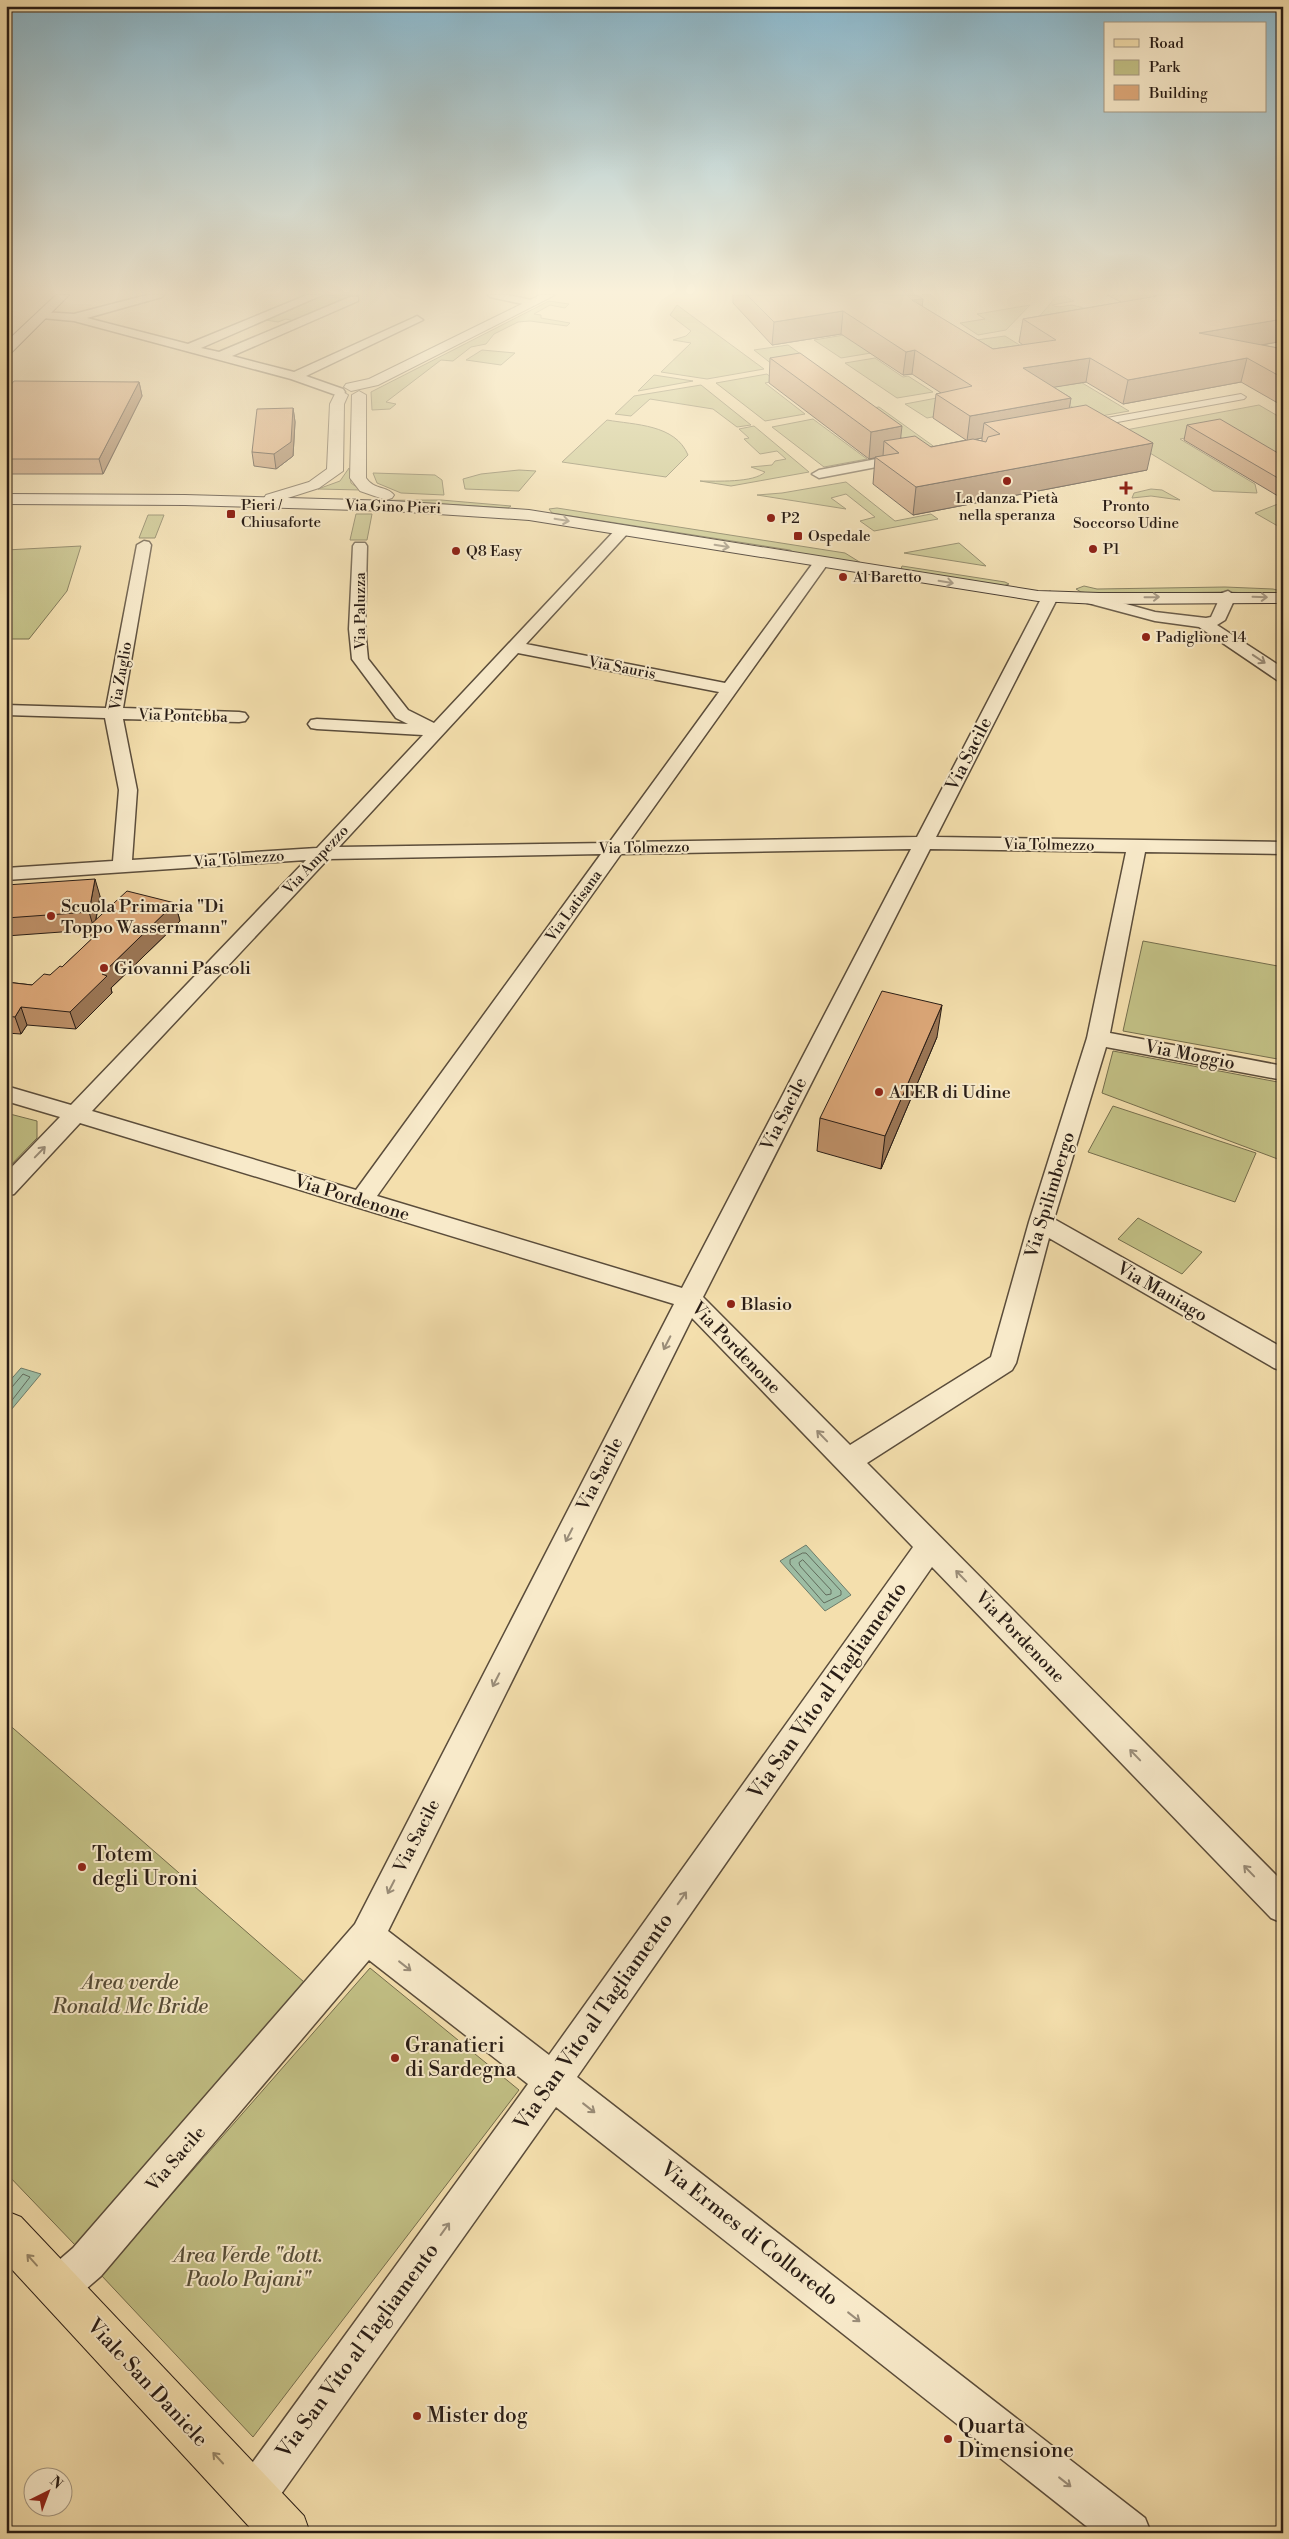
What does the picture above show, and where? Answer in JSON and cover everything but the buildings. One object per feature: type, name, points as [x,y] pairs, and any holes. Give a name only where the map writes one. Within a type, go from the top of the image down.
[{"type":"main road","points":[[272,498],[293,493],[322,482],[335,471],[337,413]]},
{"type":"main road","points":[[357,413],[359,430],[357,468],[360,482],[389,501]]},
{"type":"main road","points":[[338,430],[359,430]]},
{"type":"main road","points":[[6,492],[293,493],[389,501]]},
{"type":"main road","name":"Via Gino Pieri","points":[[185,500],[272,498],[514,507],[540,503],[821,562],[880,572],[1053,591]]},
{"type":"main road","points":[[6,499],[185,500]]},
{"type":"main road","name":"Via Gino Pieri","points":[[185,500],[389,501]]},
{"type":"main road","points":[[6,509],[348,510],[389,501]]},
{"type":"main road","points":[[530,515],[540,503]]},
{"type":"main road","name":"Via Gino Pieri","points":[[514,507],[530,515],[625,522]]},
{"type":"main road","points":[[670,522],[856,552],[1090,598],[1228,596],[1283,598]]},
{"type":"main road","points":[[856,552],[880,572]]},
{"type":"main road","points":[[1053,591],[1222,581],[1283,584]]},
{"type":"main road","name":"Viale San Daniele","points":[[6,2232],[287,2533]]},
{"type":"street","points":[[1085,425],[1149,413]]},
{"type":"street","points":[[819,474],[926,454]]},
{"type":"street","name":"Via Ampezzo","points":[[6,1188],[323,853],[514,647],[625,522]]},
{"type":"street","name":"Via Zuglio","points":[[122,866],[128,790],[113,714],[144,545]]},
{"type":"street","name":"Via Paluzza","points":[[360,546],[357,629],[360,659],[402,714],[436,731]]},
{"type":"street","name":"Via Latisana","points":[[361,1201],[821,562]]},
{"type":"street","name":"Via Sacile","points":[[57,2288],[87,2262],[367,1936],[688,1300],[1053,591]]},
{"type":"street","points":[[1205,624],[1217,620],[1228,596]]},
{"type":"street","points":[[1090,598],[1148,615],[1205,624],[1283,676]]},
{"type":"street","name":"Via Sauris","points":[[514,647],[731,689]]},
{"type":"street","name":"Via Pontebba","points":[[6,710],[239,717]]},
{"type":"street","points":[[317,724],[436,731]]},
{"type":"street","name":"Via Tolmezzo","points":[[6,874],[323,853],[924,843],[1283,848]]},
{"type":"street","name":"Via Spilimbergo","points":[[847,1462],[1002,1363],[1041,1222],[1098,1038],[1136,847]]},
{"type":"street","name":"Via Moggio","points":[[1098,1038],[1283,1072]]},
{"type":"street","name":"Via Pordenone","points":[[6,1093],[688,1300],[931,1545],[1283,1906]]},
{"type":"street","name":"Via Maniago","points":[[1041,1222],[1283,1361]]},
{"type":"street","name":"Via San Vito al Tagliamento","points":[[254,2496],[553,2080],[931,1545]]},
{"type":"street","name":"Via Ermes di Colloredo","points":[[367,1936],[1130,2533]]},
{"type":"green space","points":[[616,413],[634,413],[631,416]]},
{"type":"green space","points":[[719,413],[737,413],[751,425],[737,427]]},
{"type":"green space","points":[[755,413],[805,414],[765,421]]},
{"type":"green space","points":[[856,413],[888,413],[936,448],[902,454]]},
{"type":"green space","points":[[920,413],[951,413],[927,418]]},
{"type":"green space","points":[[1083,413],[1115,413],[1090,418]]},
{"type":"green space","points":[[1214,413],[1274,413],[1283,419],[1283,468],[1220,431],[1180,439],[1255,484],[1257,493],[1213,491],[1115,432]]},
{"type":"green space","points":[[813,419],[867,459],[824,467],[772,427]]},
{"type":"green space","points":[[607,420],[642,425],[664,432],[674,437],[688,455],[666,477],[562,462]]},
{"type":"green space","points":[[754,426],[809,472],[731,486],[700,481],[734,481],[760,476],[765,472],[751,467],[772,465],[775,461],[786,459],[777,451],[760,454],[744,439],[749,438],[739,429]]},
{"type":"green space","points":[[349,468],[351,483],[361,490],[318,489],[340,481]]},
{"type":"green space","points":[[519,470],[536,471],[519,491],[465,489],[463,479],[481,474]]},
{"type":"green space","points":[[373,473],[435,475],[442,480],[444,495],[401,493],[377,483]]},
{"type":"green space","points":[[846,482],[895,521],[931,514],[938,519],[874,531],[860,521],[875,517],[846,494],[831,498],[846,509],[757,495],[782,493]]},
{"type":"green space","points":[[1151,489],[1162,490],[1180,500],[1151,496],[1132,498],[1134,493]]},
{"type":"green space","points":[[441,500],[511,506],[508,508],[442,504],[257,501]]},
{"type":"green space","points":[[1283,502],[1283,529],[1255,513]]},
{"type":"green space","points":[[557,508],[845,553],[866,566],[798,555],[790,550],[552,513],[549,509]]},
{"type":"green space","points":[[356,514],[372,514],[367,540],[350,540]]},
{"type":"green space","points":[[148,515],[164,515],[155,538],[139,538]]},
{"type":"green space","points":[[959,543],[986,566],[904,553]]},
{"type":"green space","points":[[81,546],[67,591],[29,639],[6,639],[6,550]]},
{"type":"green space","points":[[902,566],[1009,584],[1003,586],[901,569]]},
{"type":"green space","points":[[1084,586],[1097,589],[1225,587],[1281,591],[1276,594],[1226,592],[1097,594],[1081,592],[1076,589]]},
{"type":"green space","points":[[1143,941],[1283,967],[1283,1060],[1123,1031]]},
{"type":"green space","points":[[1113,1051],[1283,1083],[1283,1161],[1102,1093]]},
{"type":"green space","points":[[1113,1106],[1256,1153],[1235,1202],[1088,1152]]},
{"type":"green space","points":[[6,1113],[37,1121],[37,1138],[6,1170]]},
{"type":"green space","points":[[1138,1218],[1202,1252],[1182,1274],[1118,1239]]},
{"type":"green space","name":"Area verde Ronald Mc Bride","points":[[6,1722],[304,1982],[76,2246],[6,2173]]},
{"type":"green space","name":"Area Verde \"dott. Paolo Pajani\"","points":[[370,1968],[519,2090],[253,2437],[101,2275]]},
{"type":"water","points":[[21,1368],[41,1374],[6,1416],[6,1385]]},
{"type":"water","points":[[806,1545],[851,1595],[825,1611],[780,1561]]},
{"type":"place","name":"La danza. Pietà nella speranza","points":[[1007,481]]},
{"type":"place","name":"Pronto Soccorso Udine","points":[[1126,488]]},
{"type":"place","name":"Pieri / Chiusaforte","points":[[231,514]]},
{"type":"place","name":"P2","points":[[771,518]]},
{"type":"place","name":"Ospedale","points":[[798,536]]},
{"type":"place","name":"P1","points":[[1093,549]]},
{"type":"place","name":"Q8 Easy","points":[[456,551]]},
{"type":"place","name":"Al Baretto","points":[[843,577]]},
{"type":"place","name":"Padiglione 14","points":[[1146,637]]},
{"type":"place","name":"Scuola Primaria \"Di Toppo Wassermann\"","points":[[51,916]]},
{"type":"place","name":"Giovanni Pascoli","points":[[104,968]]},
{"type":"place","name":"ATER di Udine","points":[[879,1092]]},
{"type":"place","name":"Blasio","points":[[731,1304]]},
{"type":"place","name":"Totem degli Uroni","points":[[82,1867]]},
{"type":"place","name":"Granatieri di Sardegna","points":[[395,2058]]},
{"type":"place","name":"Mister dog","points":[[417,2416]]},
{"type":"place","name":"Quarta Dimensione","points":[[948,2439]]}]
